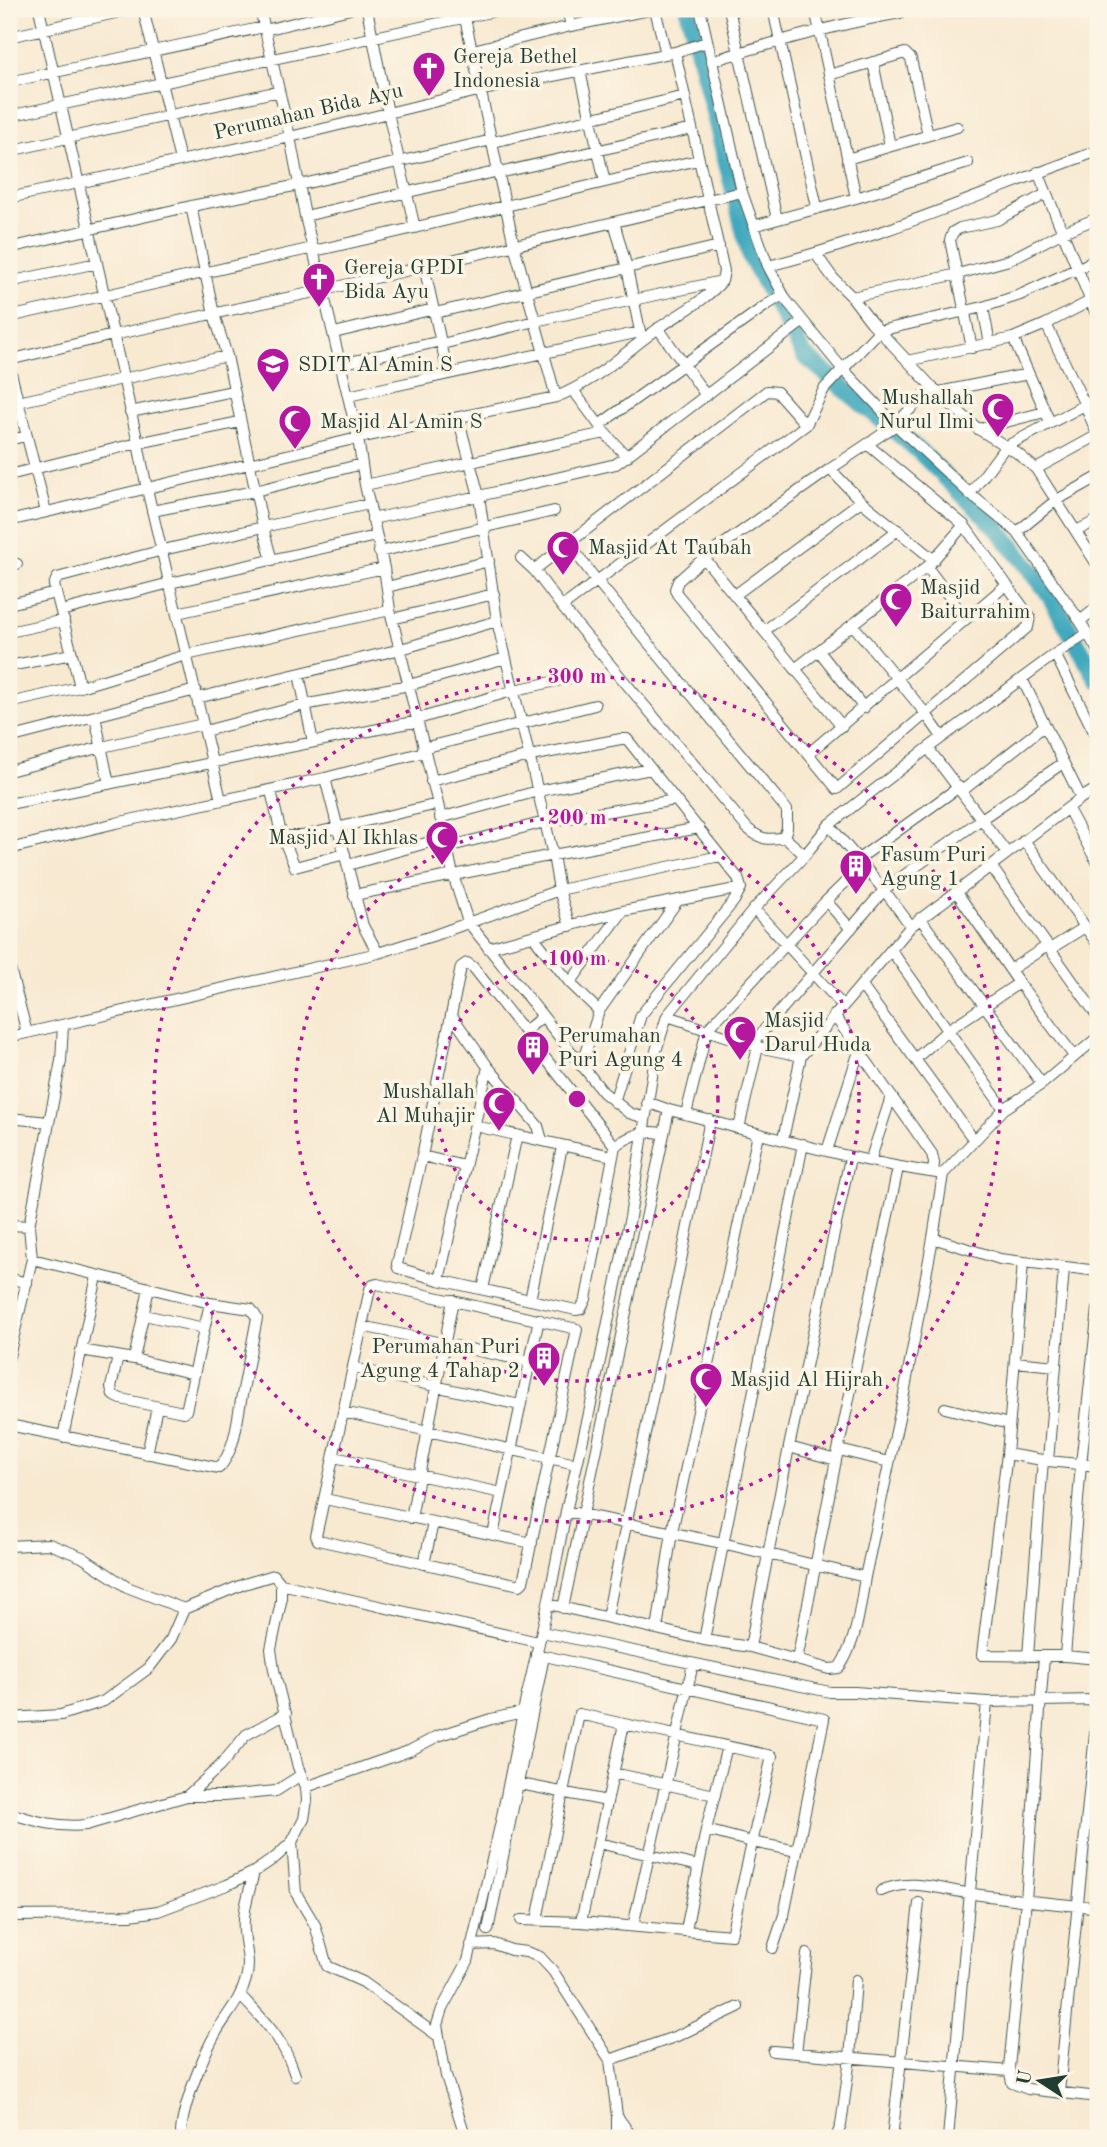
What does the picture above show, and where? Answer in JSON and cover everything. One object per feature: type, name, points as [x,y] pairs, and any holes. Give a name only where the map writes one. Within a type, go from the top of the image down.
[{"type":"street","points":[[38,9],[221,800]]},
{"type":"street","points":[[9,37],[133,9]]},
{"type":"street","points":[[143,9],[180,160]]},
{"type":"street","points":[[260,9],[290,137],[305,216],[358,438],[391,614],[418,720],[430,781],[438,804],[445,843],[468,922],[581,1066],[614,1102],[629,1113],[645,1118]]},
{"type":"street","points":[[9,82],[350,9]]},
{"type":"street","points":[[367,9],[415,228]]},
{"type":"street","points":[[9,116],[373,38],[464,13],[504,9]]},
{"type":"street","points":[[567,9],[571,26]]},
{"type":"street","points":[[9,521],[358,438],[556,397],[573,390],[641,336],[705,297],[722,281],[724,271],[719,246],[685,96],[654,9],[473,50]]},
{"type":"street","points":[[700,9],[700,45],[712,61],[737,194],[753,226],[794,327],[891,428],[1017,532],[1080,621],[1084,636],[1098,651]]},
{"type":"street","points":[[729,9],[777,219]]},
{"type":"street","points":[[773,9],[817,207]]},
{"type":"street","points":[[815,9],[856,198]]},
{"type":"street","points":[[860,9],[862,20]]},
{"type":"street","points":[[464,13],[514,245],[556,397]]},
{"type":"street","points":[[712,61],[862,20],[900,13]]},
{"type":"street","name":"Perumahan Bida Ayu","points":[[9,198],[290,137],[482,90],[700,45]]},
{"type":"street","points":[[829,75],[905,53],[911,59],[928,135]]},
{"type":"street","points":[[873,62],[890,146]]},
{"type":"street","points":[[580,71],[605,181]]},
{"type":"street","points":[[9,150],[279,91]]},
{"type":"street","points":[[9,248],[591,120],[685,96]]},
{"type":"street","points":[[847,159],[957,127]]},
{"type":"street","points":[[305,216],[692,129]]},
{"type":"street","points":[[768,265],[882,231],[1098,151]]},
{"type":"street","points":[[9,317],[415,228],[698,160]]},
{"type":"street","points":[[753,226],[968,163]]},
{"type":"street","points":[[1038,173],[1077,268],[1095,299],[1098,318]]},
{"type":"street","points":[[46,512],[13,403],[9,362],[113,335],[324,290],[737,194]]},
{"type":"street","points":[[972,348],[950,240],[953,232],[997,220],[1046,194]]},
{"type":"street","points":[[191,206],[272,561]]},
{"type":"street","points":[[852,297],[1009,260],[1063,232],[1098,218]]},
{"type":"street","points":[[614,222],[635,301],[641,336]]},
{"type":"street","points":[[334,333],[719,246]]},
{"type":"street","points":[[815,253],[879,331],[936,390],[978,429],[1036,469],[1098,566]]},
{"type":"street","points":[[562,607],[806,425],[824,389],[879,331],[984,307],[1020,295],[1098,259]]},
{"type":"street","points":[[9,282],[97,263]]},
{"type":"street","points":[[424,266],[448,374]]},
{"type":"street","points":[[341,364],[722,281]]},
{"type":"street","points":[[365,485],[470,463],[602,429],[683,364],[780,297]]},
{"type":"street","points":[[907,361],[1013,338],[1095,299]]},
{"type":"street","points":[[984,307],[990,344]]},
{"type":"street","points":[[1036,469],[1098,435],[1046,324]]},
{"type":"street","points":[[372,519],[608,467],[627,457],[794,327]]},
{"type":"street","points":[[658,328],[705,394]]},
{"type":"street","points":[[348,396],[641,336]]},
{"type":"street","points":[[1013,338],[1051,422]]},
{"type":"street","points":[[13,403],[226,356]]},
{"type":"street","points":[[867,444],[964,525],[1030,617],[1028,627],[837,789],[677,594],[675,589],[678,581],[704,558],[830,469],[867,444],[891,428],[936,390],[1028,374]]},
{"type":"street","points":[[573,390],[627,457]]},
{"type":"street","points":[[130,412],[233,391]]},
{"type":"street","points":[[534,570],[767,391],[777,392],[806,425]]},
{"type":"street","points":[[970,494],[1005,447],[1098,398]]},
{"type":"street","points":[[978,429],[1045,412]]},
{"type":"street","points":[[458,417],[479,496],[497,621],[523,722],[559,890],[570,926]]},
{"type":"street","points":[[9,475],[138,443],[240,422]]},
{"type":"street","points":[[9,440],[25,436]]},
{"type":"street","points":[[152,511],[256,491],[362,464]]},
{"type":"street","points":[[830,469],[861,501],[898,530],[931,564],[965,619]]},
{"type":"street","points":[[1017,532],[1055,501],[1098,477]]},
{"type":"street","points":[[735,595],[861,501]]},
{"type":"street","points":[[80,687],[54,585],[57,578],[163,550],[369,505]]},
{"type":"street","points":[[379,552],[554,512]]},
{"type":"street","points":[[1076,531],[1098,520]]},
{"type":"street","points":[[795,669],[931,564],[964,525]]},
{"type":"street","points":[[764,631],[898,530]]},
{"type":"street","points":[[9,632],[170,583],[376,536]]},
{"type":"street","points":[[569,544],[787,810],[784,837]]},
{"type":"street","points":[[521,558],[534,570],[747,828],[758,837],[769,841],[784,837]]},
{"type":"street","points":[[704,558],[842,726]]},
{"type":"street","points":[[387,587],[489,561]]},
{"type":"street","points":[[177,613],[384,568]]},
{"type":"street","points":[[808,754],[1006,585]]},
{"type":"street","points":[[9,604],[56,593]]},
{"type":"street","points":[[9,704],[80,687],[186,654],[494,594]]},
{"type":"street","points":[[1080,621],[1096,612]]},
{"type":"street","points":[[9,738],[95,716],[299,674],[401,649],[497,621]]},
{"type":"street","points":[[853,625],[942,737]]},
{"type":"street","points":[[488,1930],[573,1463],[588,1418],[630,1217],[640,1133],[656,1051],[667,1016],[754,909],[829,825],[942,737],[1084,636]]},
{"type":"street","points":[[819,651],[864,708]]},
{"type":"street","points":[[1058,653],[1098,740]]},
{"type":"street","points":[[9,666],[72,654]]},
{"type":"street","points":[[9,771],[102,747],[409,685],[506,658]]},
{"type":"street","points":[[299,674],[313,742]]},
{"type":"street","points":[[9,804],[418,720],[514,690],[575,677]]},
{"type":"street","points":[[1022,679],[1082,797]]},
{"type":"street","points":[[9,849],[324,778],[523,722],[595,705]]},
{"type":"street","points":[[95,716],[109,784]]},
{"type":"street","points":[[686,1114],[707,1030],[860,862],[1044,726]]},
{"type":"street","points":[[430,781],[530,756],[627,739],[738,878],[741,888],[734,901],[641,1015],[614,1102]]},
{"type":"street","points":[[928,748],[1007,853]]},
{"type":"street","points":[[739,1128],[755,1046],[884,890],[1063,763]]},
{"type":"street","points":[[440,818],[538,791],[651,769]]},
{"type":"street","points":[[324,778],[363,926],[378,953]]},
{"type":"street","points":[[783,1139],[801,1056],[911,926],[1082,797],[1098,788]]},
{"type":"street","points":[[271,791],[281,833],[295,867],[445,843],[545,822],[675,800]]},
{"type":"street","points":[[281,833],[287,836],[302,836],[438,804]]},
{"type":"street","points":[[1068,809],[1098,864]]},
{"type":"street","points":[[829,825],[911,926]]},
{"type":"street","points":[[354,895],[699,828]]},
{"type":"street","points":[[784,837],[805,855]]},
{"type":"street","points":[[1024,840],[1098,945]]},
{"type":"street","points":[[9,1037],[378,953],[559,890],[720,856]]},
{"type":"street","points":[[991,866],[1098,1017]]},
{"type":"street","points":[[488,948],[623,911],[741,888]]},
{"type":"street","points":[[956,891],[1019,983],[1074,1056]]},
{"type":"street","points":[[581,1066],[598,1011],[678,900]]},
{"type":"street","points":[[826,901],[851,929]]},
{"type":"street","points":[[754,909],[842,1005]]},
{"type":"street","points":[[570,983],[623,911]]},
{"type":"street","points":[[920,918],[1042,1084]]},
{"type":"street","points":[[1010,970],[1085,926]]},
{"type":"street","points":[[533,936],[570,983],[598,1011]]},
{"type":"street","points":[[891,950],[1004,1109]]},
{"type":"street","points":[[614,1151],[525,1031],[467,963],[461,967],[398,1268],[530,1300],[576,1310],[581,1308],[586,1299],[614,1151],[626,1139],[640,1133],[651,1131],[664,1134]]},
{"type":"street","points":[[9,965],[27,1033]]},
{"type":"street","points":[[915,1059],[948,1030],[1019,983]]},
{"type":"street","points":[[860,985],[974,1140]]},
{"type":"street","points":[[548,1604],[704,1640],[750,1647],[829,1669],[839,1668],[847,1656],[856,1630],[888,1462],[904,1394],[933,1238],[938,1173],[932,1154],[834,1015]]},
{"type":"street","points":[[452,1016],[488,1067],[538,1126],[542,1140]]},
{"type":"street","points":[[667,1016],[755,1046],[801,1056]]},
{"type":"street","points":[[525,1031],[542,1017]]},
{"type":"street","points":[[9,1356],[32,1259],[29,1226],[61,1061],[63,1025]]},
{"type":"street","points":[[647,1102],[850,1158],[938,1173],[1004,1109],[1042,1084],[1098,1037]]},
{"type":"street","points":[[827,1151],[859,1051]]},
{"type":"street","points":[[439,1280],[488,1067]]},
{"type":"street","points":[[870,1161],[891,1097]]},
{"type":"street","points":[[563,1608],[669,1110]]},
{"type":"street","points":[[9,1118],[48,1122]]},
{"type":"street","points":[[607,1617],[710,1120]]},
{"type":"street","points":[[475,1126],[542,1140],[562,1147],[614,1151]]},
{"type":"street","points":[[657,1629],[672,1532],[758,1133]]},
{"type":"street","points":[[483,1289],[517,1135]]},
{"type":"street","points":[[704,1640],[803,1144]]},
{"type":"street","points":[[530,1300],[562,1147]]},
{"type":"street","points":[[422,1156],[464,1166]]},
{"type":"street","points":[[750,1647],[850,1158]]},
{"type":"street","points":[[797,1660],[898,1168]]},
{"type":"street","points":[[9,1225],[29,1226]]},
{"type":"street","points":[[933,1238],[1000,1259],[1098,1272]]},
{"type":"street","points":[[9,1425],[219,1468],[227,1460],[239,1420],[257,1318],[251,1310],[149,1289],[32,1259]]},
{"type":"street","points":[[1019,1261],[1007,1454],[982,1655],[1098,1659]]},
{"type":"street","points":[[1028,1656],[1064,1268]]},
{"type":"street","points":[[64,1437],[97,1276]]},
{"type":"street","points":[[9,1278],[27,1283]]},
{"type":"street","points":[[377,1284],[453,1300],[574,1327],[577,1331],[552,1459],[523,1582],[520,1585],[318,1540],[316,1536],[370,1289],[377,1284]]},
{"type":"street","points":[[134,1359],[149,1289]]},
{"type":"street","points":[[411,1518],[453,1300]]},
{"type":"street","points":[[118,1357],[111,1387],[113,1395],[157,1407],[186,1411],[210,1303]]},
{"type":"street","points":[[1065,1656],[1081,1464],[1098,1310]]},
{"type":"street","points":[[144,1315],[204,1328]]},
{"type":"street","points":[[494,1535],[539,1319]]},
{"type":"street","points":[[362,1326],[530,1362]]},
{"type":"street","points":[[81,1350],[134,1359],[194,1374]]},
{"type":"street","points":[[1014,1362],[1056,1366]]},
{"type":"street","points":[[354,1368],[520,1405]]},
{"type":"street","points":[[147,1454],[157,1407]]},
{"type":"street","points":[[945,1408],[1009,1424]]},
{"type":"street","points":[[343,1412],[573,1463]]},
{"type":"street","points":[[789,1447],[888,1462]]},
{"type":"street","points":[[1007,1454],[1098,1466]]},
{"type":"street","points":[[334,1457],[502,1493]]},
{"type":"street","points":[[325,1499],[532,1544]]},
{"type":"street","points":[[566,1511],[672,1532],[865,1577]]},
{"type":"street","points":[[424,1564],[433,1523]]},
{"type":"street","points":[[9,1546],[49,1544],[82,1557],[127,1587],[184,1609],[244,1584],[274,1575],[281,1584],[281,1602],[271,1649],[274,1670],[306,1787],[307,1800],[304,1819],[292,1842],[254,1872],[227,1885],[158,1911],[130,1915],[9,1916]]},
{"type":"street","points":[[281,1584],[830,1692],[864,1692],[987,1702],[1098,1702],[1059,2092]]},
{"type":"street","points":[[9,1718],[61,1715],[104,1701],[149,1668],[171,1639],[184,1609]]},
{"type":"street","points":[[540,1655],[824,1719],[783,1915],[773,1948]]},
{"type":"street","points":[[466,2138],[449,2086],[438,2036],[439,2017],[468,1961],[514,1783],[523,1712],[540,1655]]},
{"type":"street","points":[[1044,1656],[1026,1899],[1009,2071],[1016,2086],[1098,2097]]},
{"type":"street","points":[[634,1926],[648,1854],[693,1664]]},
{"type":"street","points":[[948,2138],[987,1702]]},
{"type":"street","points":[[306,1787],[409,1751],[438,1736],[492,1718],[523,1712]]},
{"type":"street","points":[[187,1796],[220,1766],[246,1735],[286,1713]]},
{"type":"street","points":[[521,1920],[581,1922],[731,1935],[772,1756],[579,1714],[537,1920]]},
{"type":"street","points":[[581,1922],[624,1724]]},
{"type":"street","points":[[686,1930],[706,1830],[727,1746]]},
{"type":"street","points":[[613,1773],[715,1795]]},
{"type":"street","points":[[9,1813],[51,1825],[86,1825],[187,1796],[276,1791],[302,1775]]},
{"type":"street","points":[[514,1783],[607,1801]]},
{"type":"street","points":[[706,1830],[797,1851]]},
{"type":"street","points":[[292,1842],[296,1893],[315,1925],[327,1966],[363,1982],[438,2036]]},
{"type":"street","points":[[598,1843],[698,1866]]},
{"type":"street","points":[[181,2132],[184,2110],[213,2039],[240,1995],[248,1966],[244,1916],[254,1872]]},
{"type":"street","points":[[881,1891],[899,1885],[918,1885],[970,1894],[1098,1907]]},
{"type":"street","points":[[892,2138],[919,1903]]},
{"type":"street","points":[[471,1945],[494,1944],[540,1957],[553,1971],[610,2060],[617,2138]]},
{"type":"street","points":[[796,2053],[807,1954]]},
{"type":"street","points":[[836,2138],[841,2125],[850,2058],[856,1980]]},
{"type":"street","points":[[240,1995],[282,2042],[295,2075]]},
{"type":"street","points":[[610,2060],[677,2036],[738,2007]]},
{"type":"street","points":[[773,2051],[1009,2071]]},
{"type":"street","points":[[617,2116],[632,2138]]},
{"type":"waterway","points":[[688,9],[751,258],[804,355],[918,450],[997,528],[1046,589],[1098,680]]},
{"type":"place","name":"Gereja Bethel Indonesia","points":[[429,98]]},
{"type":"place","name":"Gereja GPDI Bida Ayu","points":[[319,309]]},
{"type":"place","name":"SDIT Al Amin S","points":[[273,394]]},
{"type":"place","name":"Mushallah Nurul Ilmi","points":[[998,439]]},
{"type":"place","name":"Masjid Al Amin S","points":[[295,451]]},
{"type":"place","name":"Masjid At Taubah","points":[[563,577]]},
{"type":"place","name":"Masjid Baiturrahim","points":[[896,629]]},
{"type":"place","name":"Masjid Al Ikhlas","points":[[442,867]]},
{"type":"place","name":"Fasum Puri Agung 1","points":[[856,896]]},
{"type":"place","name":"Masjid Darul Huda","points":[[740,1062]]},
{"type":"place","name":"Perumahan Puri Agung 4","points":[[533,1077]]},
{"type":"place","name":"Mushallah Al Muhajir","points":[[499,1133]]},
{"type":"place","name":"Perumahan Puri Agung 4 Tahap 2","points":[[544,1388]]},
{"type":"place","name":"Masjid Al Hijrah","points":[[706,1409]]}]
